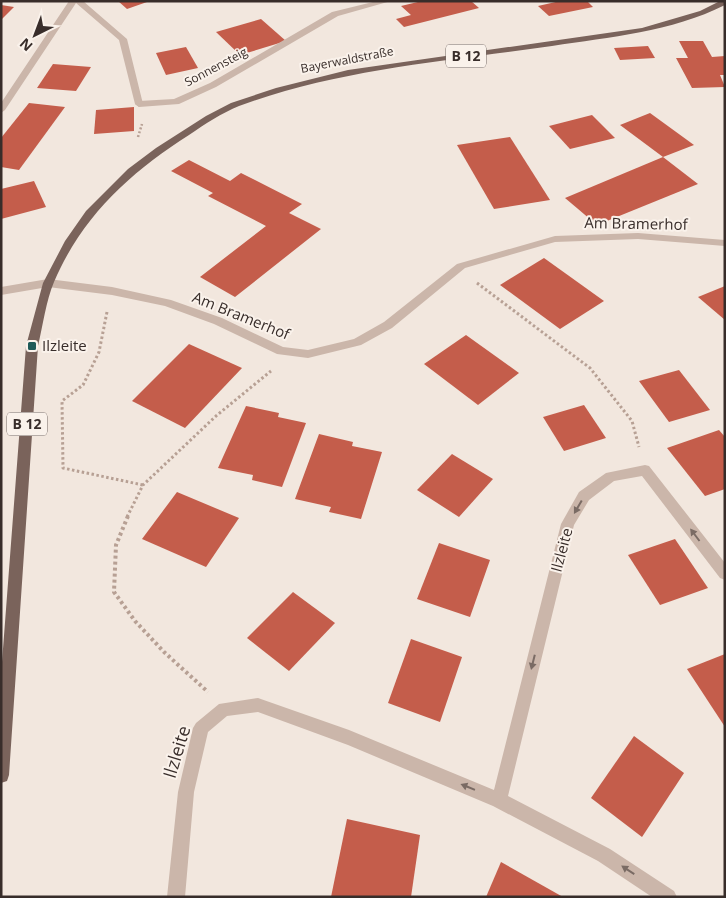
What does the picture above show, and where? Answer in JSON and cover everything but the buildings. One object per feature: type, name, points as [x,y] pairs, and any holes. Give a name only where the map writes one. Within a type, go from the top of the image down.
[{"type":"main road","name":"Bayerwaldstraße","points":[[1,775],[18,568],[32,346],[48,283],[70,242],[103,200],[131,171],[159,150],[209,118],[234,105],[279,90],[348,73],[643,30],[703,13],[725,2]]},
{"type":"street","points":[[1,110],[73,1]]},
{"type":"street","name":"Sonnensteig","points":[[78,1],[123,39],[139,104],[176,102],[213,85],[335,14],[387,1]]},
{"type":"street","name":"Am Bramerhof","points":[[48,283],[112,292],[166,303],[218,322],[281,350],[308,354],[357,342],[388,325],[460,266],[555,239],[638,236],[725,243]]},
{"type":"street","points":[[1,291],[48,283]]},
{"type":"street","points":[[645,470],[725,574]]},
{"type":"street","name":"Ilzleite","points":[[499,800],[568,524],[584,496],[611,477],[645,470]]},
{"type":"street","points":[[224,709],[258,705],[349,738],[499,800],[604,855],[668,897]]},
{"type":"street","name":"Ilzleite","points":[[176,897],[186,792],[202,728],[224,709]]},
{"type":"path","points":[[460,266],[481,286],[590,368],[632,421],[645,470]]},
{"type":"path","points":[[112,292],[99,352],[83,385],[62,400],[63,468],[143,485]]},
{"type":"path","points":[[224,709],[135,621],[114,592],[116,545],[133,502],[143,485],[216,416],[291,352]]},
{"type":"place","name":"Ilzleite","points":[[32,346]]}]
